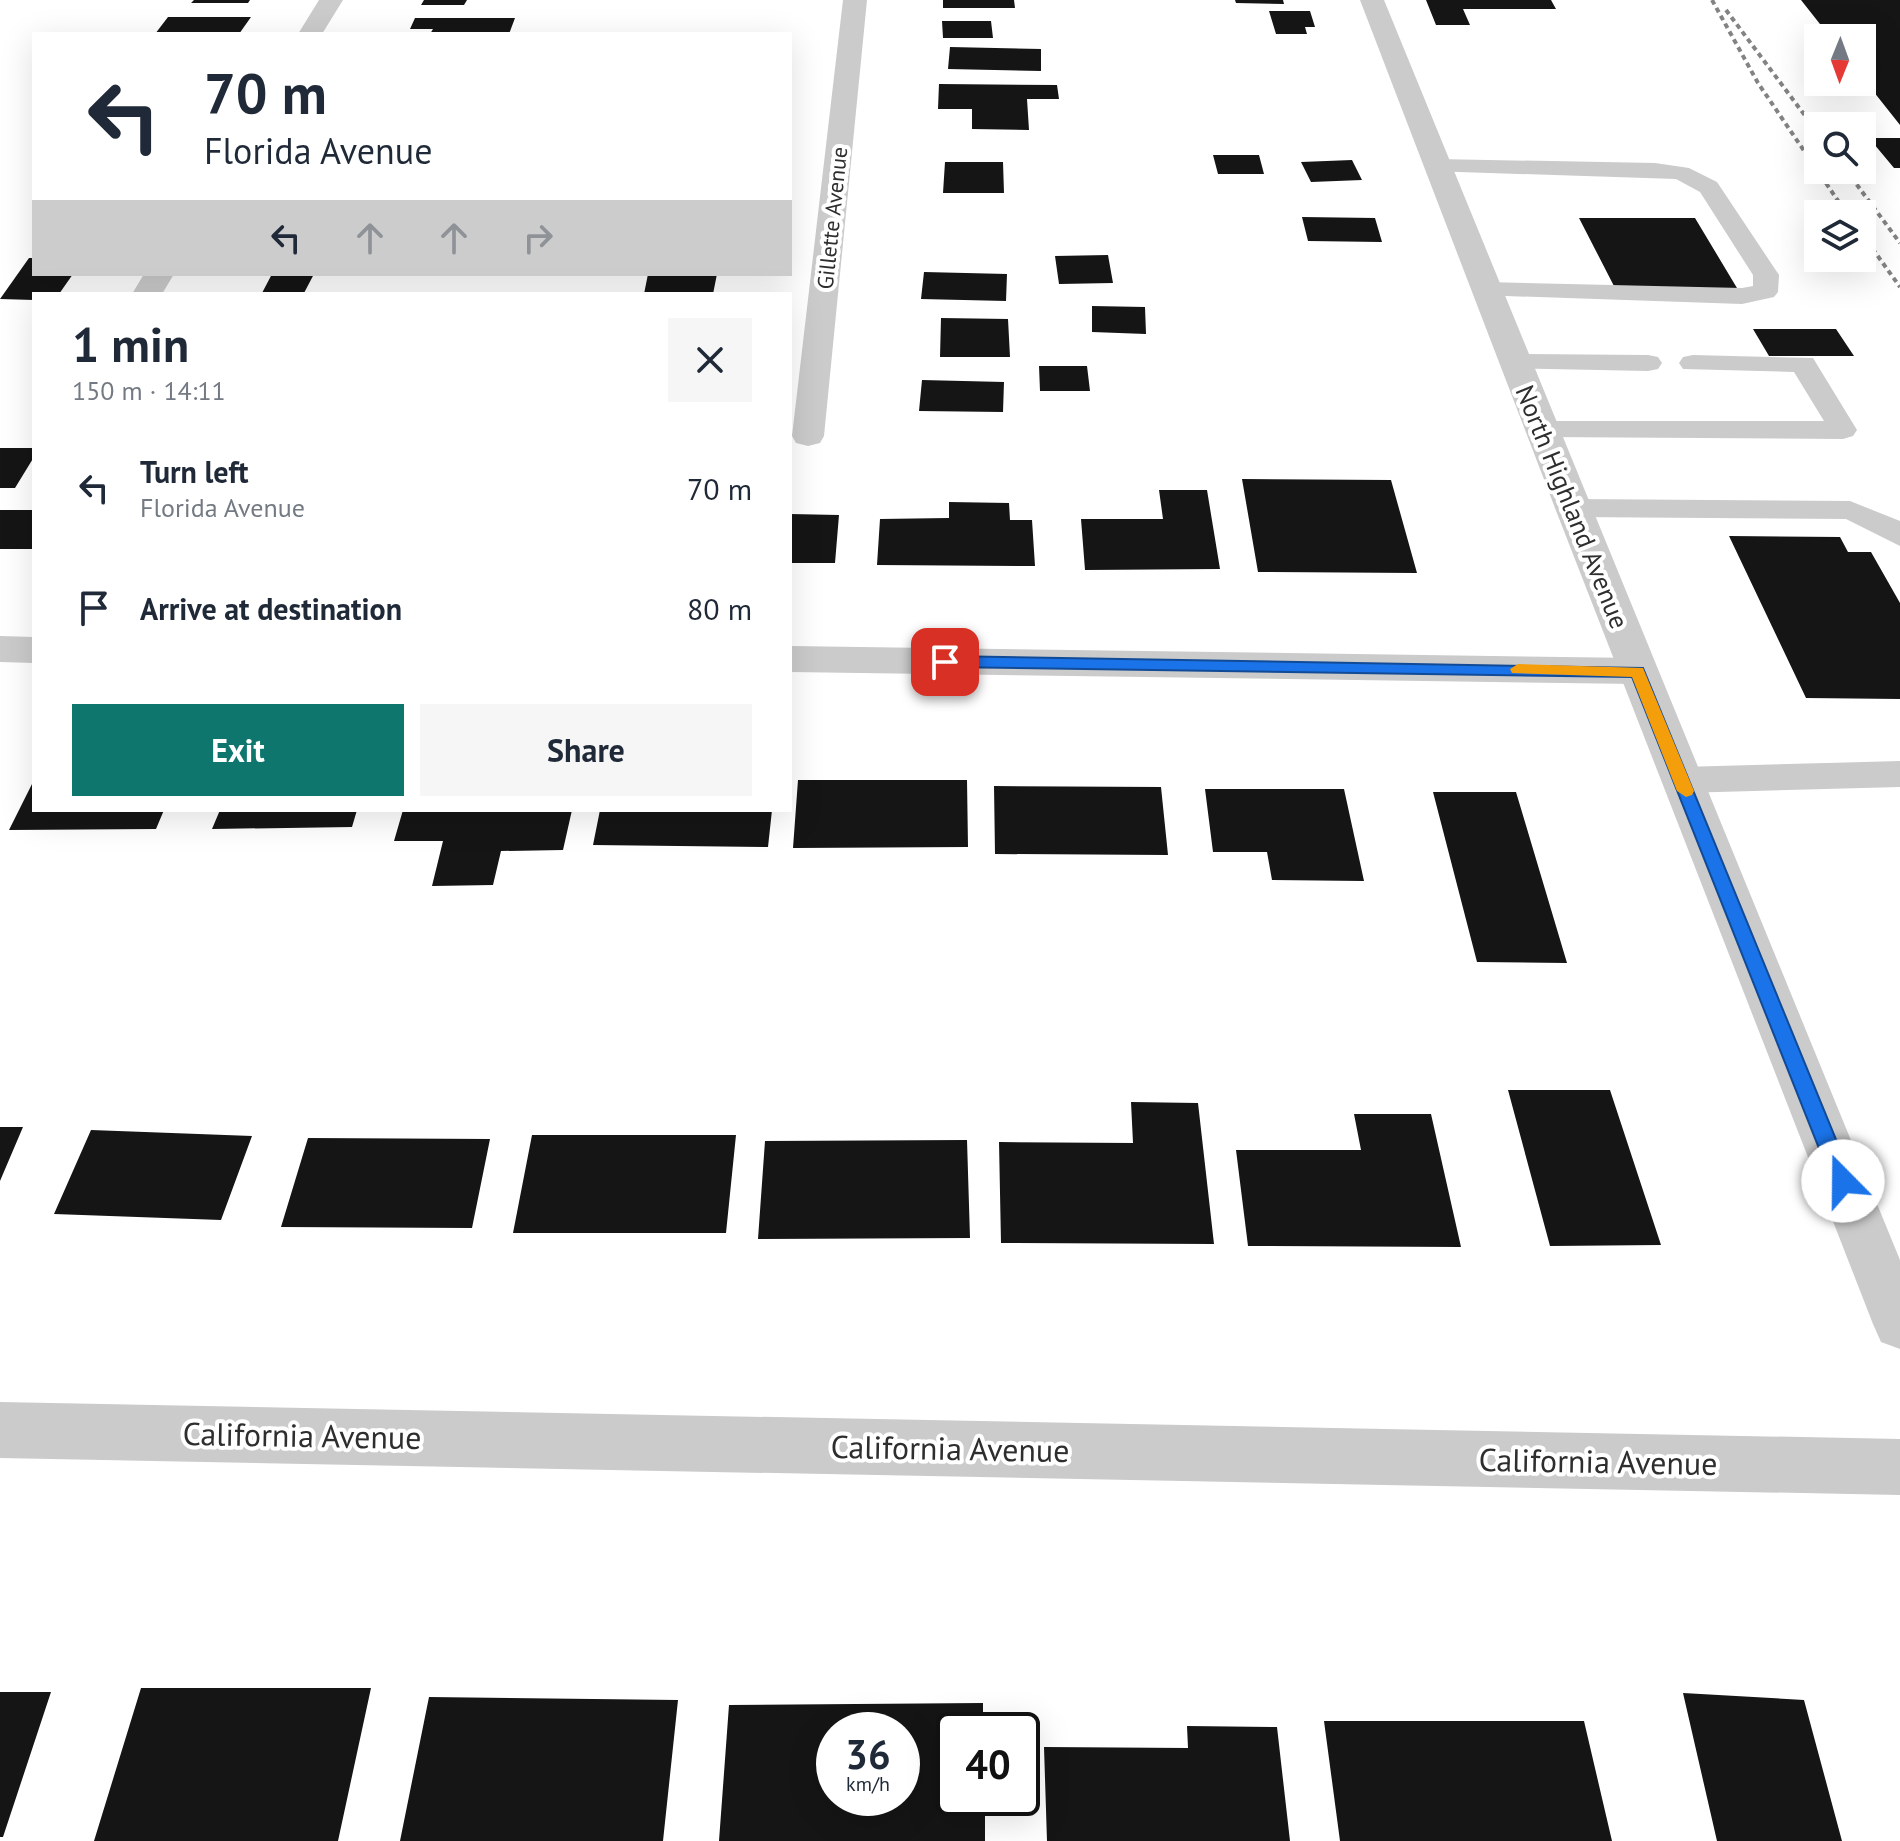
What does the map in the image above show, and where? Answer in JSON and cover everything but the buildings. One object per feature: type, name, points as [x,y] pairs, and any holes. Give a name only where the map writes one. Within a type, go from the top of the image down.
[{"type":"street","points":[[311,32],[331,0]]},
{"type":"street","name":"Gillette Avenue","points":[[808,436],[855,0]]},
{"type":"street","name":"North Highland Avenue","points":[[1372,0],[1572,508],[1900,1324]]},
{"type":"street","points":[[0,649],[32,650]]},
{"type":"street","points":[[792,659],[1638,671]]},
{"type":"street","name":"California Avenue","points":[[0,1430],[1900,1467]]},
{"type":"lane","points":[[1437,166],[1681,173],[1709,187],[1766,275],[1765,292],[1742,296],[1486,290]]},
{"type":"lane","points":[[1514,362],[1648,363]]},
{"type":"lane","points":[[1541,429],[1843,430],[1803,364],[1693,363]]},
{"type":"lane","points":[[1572,508],[1850,510],[1889,527],[1900,536]]},
{"type":"lane","points":[[1682,780],[1900,774]]},
{"type":"railway","points":[[1712,0],[1758,83],[1837,200]]},
{"type":"railway","points":[[1726,10],[1804,114]]},
{"type":"railway","points":[[1856,184],[1900,243]]},
{"type":"railway","points":[[1876,254],[1900,287]]},
{"type":"slow traffic","points":[[1518,669],[1638,671],[1686,791]]},
{"type":"route","points":[[945,662],[1638,671],[1843,1181]]}]
